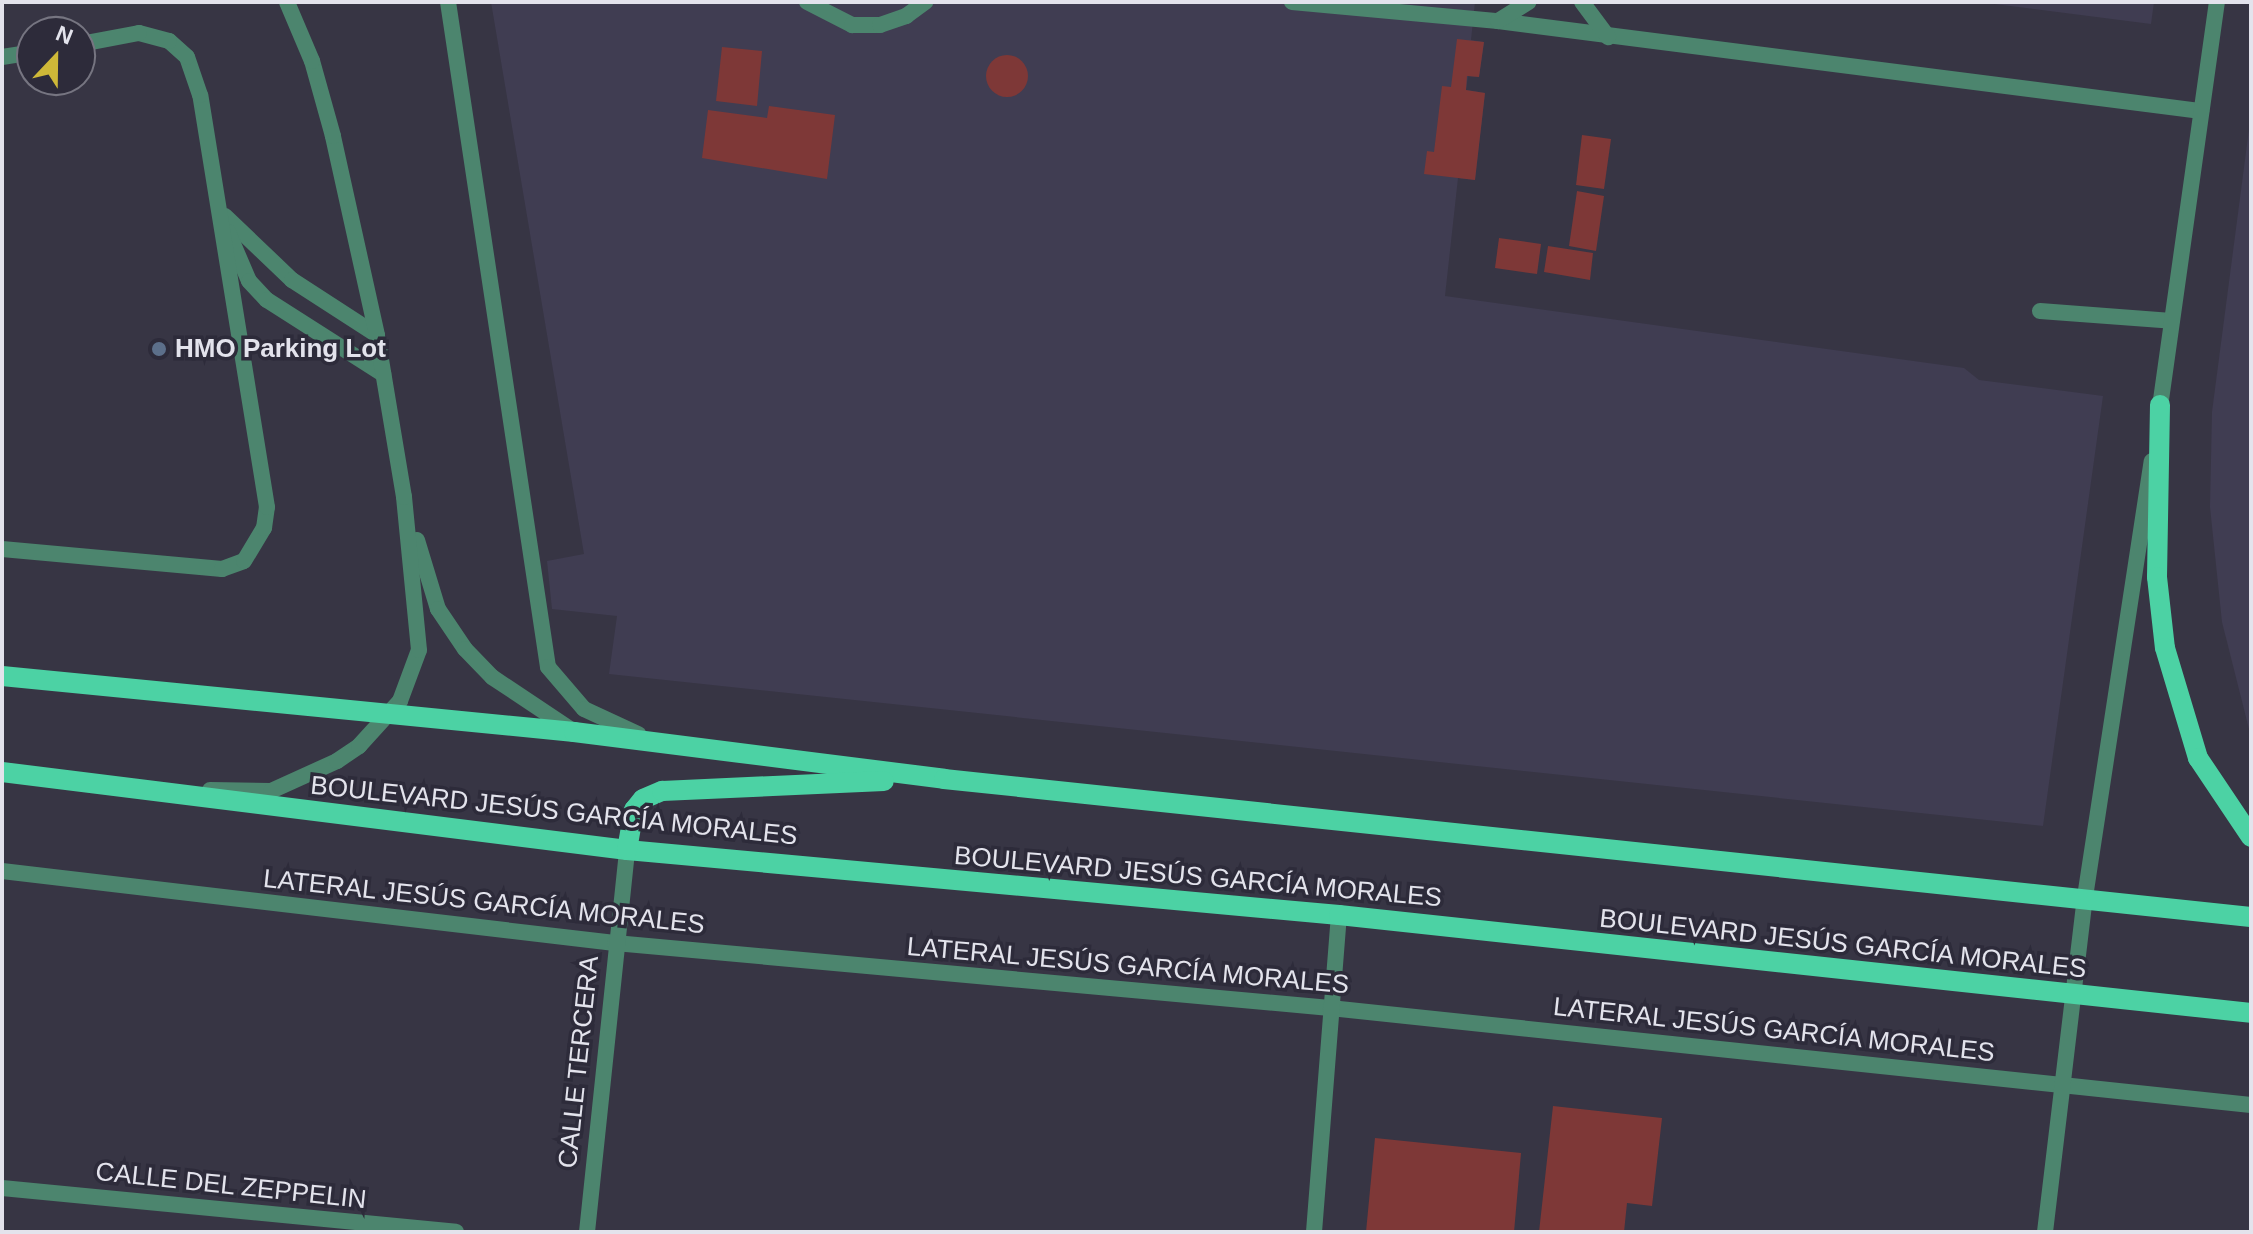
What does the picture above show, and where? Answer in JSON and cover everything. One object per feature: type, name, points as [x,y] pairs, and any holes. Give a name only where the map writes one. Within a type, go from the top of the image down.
[{"type":"main road","points":[[2160,405],[2157,577],[2165,648],[2198,758],[2251,837]]},
{"type":"main road","points":[[2,676],[574,732],[944,779],[2085,897],[2251,917]]},
{"type":"main road","name":"BOULEVARD JESÚS GARCÍA MORALES","points":[[2,772],[627,850],[1339,915],[2251,1013]]},
{"type":"main road","points":[[627,850],[634,810],[643,799],[662,791],[944,779]]},
{"type":"street","points":[[287,2],[333,136],[377,335],[404,497],[438,609],[465,649],[516,696],[574,732]]},
{"type":"street","points":[[448,2],[548,667],[584,709],[662,743]]},
{"type":"street","points":[[807,2],[852,25],[880,25],[906,16],[925,2]]},
{"type":"street","points":[[1292,2],[1498,21],[2201,111]]},
{"type":"street","points":[[1498,21],[1529,2]]},
{"type":"street","points":[[1582,2],[1608,37]]},
{"type":"street","points":[[2045,1232],[2085,897],[2160,405],[2217,2]]},
{"type":"street","points":[[2,549],[222,569],[244,561],[254,546],[267,507],[200,95],[187,57],[169,41],[139,33],[96,41]]},
{"type":"street","points":[[217,209],[292,280],[377,335]]},
{"type":"street","points":[[217,209],[249,281],[267,300],[383,374]]},
{"type":"street","points":[[2040,311],[2172,321]]},
{"type":"street","name":"BOULEVARD JESÚS GARCÍA MORALES","points":[[141,789],[271,791],[337,761],[387,714],[408,687],[419,650],[404,497]]},
{"type":"street","name":"CALLE TERCERA","points":[[587,1232],[627,850]]},
{"type":"street","name":"LATERAL JESÚS GARCÍA MORALES","points":[[2,871],[615,943],[1330,1008],[2251,1105]]},
{"type":"street","points":[[1314,1232],[1339,915]]},
{"type":"street","name":"CALLE DEL ZEPPELIN","points":[[2,1188],[456,1232]]},
{"type":"shaded area","points":[[491,2],[1475,2],[1471,40],[1484,42],[1479,77],[1468,76],[1466,90],[1485,93],[1475,180],[1458,178],[1445,296],[1964,368],[1979,380],[2103,396],[2043,826],[609,674],[617,616],[552,609],[547,561],[584,554]]},
{"type":"shaded area","points":[[1979,2],[2154,2],[2151,24]]},
{"type":"shaded area","points":[[2251,114],[2251,737],[2222,622],[2210,507],[2212,412]]},
{"type":"building","points":[[1457,39],[1484,42],[1479,77],[1467,76],[1466,90],[1485,93],[1475,180],[1424,174],[1427,151],[1434,152],[1442,86],[1451,87]]},
{"type":"building","points":[[722,47],[762,51],[757,106],[716,101]]},
{"type":"building","points":[[1007,55],[1022,61],[1028,76],[1022,91],[1007,97],[992,91],[986,76],[992,61]]},
{"type":"building","points":[[769,106],[835,115],[827,179],[702,158],[708,110],[767,118]]},
{"type":"building","points":[[1582,135],[1611,139],[1604,189],[1576,185]]},
{"type":"building","points":[[1577,191],[1604,196],[1596,251],[1569,246]]},
{"type":"building","points":[[1499,238],[1541,244],[1537,274],[1495,268]]},
{"type":"building","points":[[1548,246],[1593,253],[1590,280],[1544,272]]},
{"type":"building","points":[[1553,1106],[1662,1118],[1652,1206],[1627,1203],[1624,1232],[1539,1232]]},
{"type":"building","points":[[1375,1138],[1521,1153],[1514,1232],[1366,1232]]},
{"type":"place","name":"HMO Parking Lot","points":[[159,349]]}]
